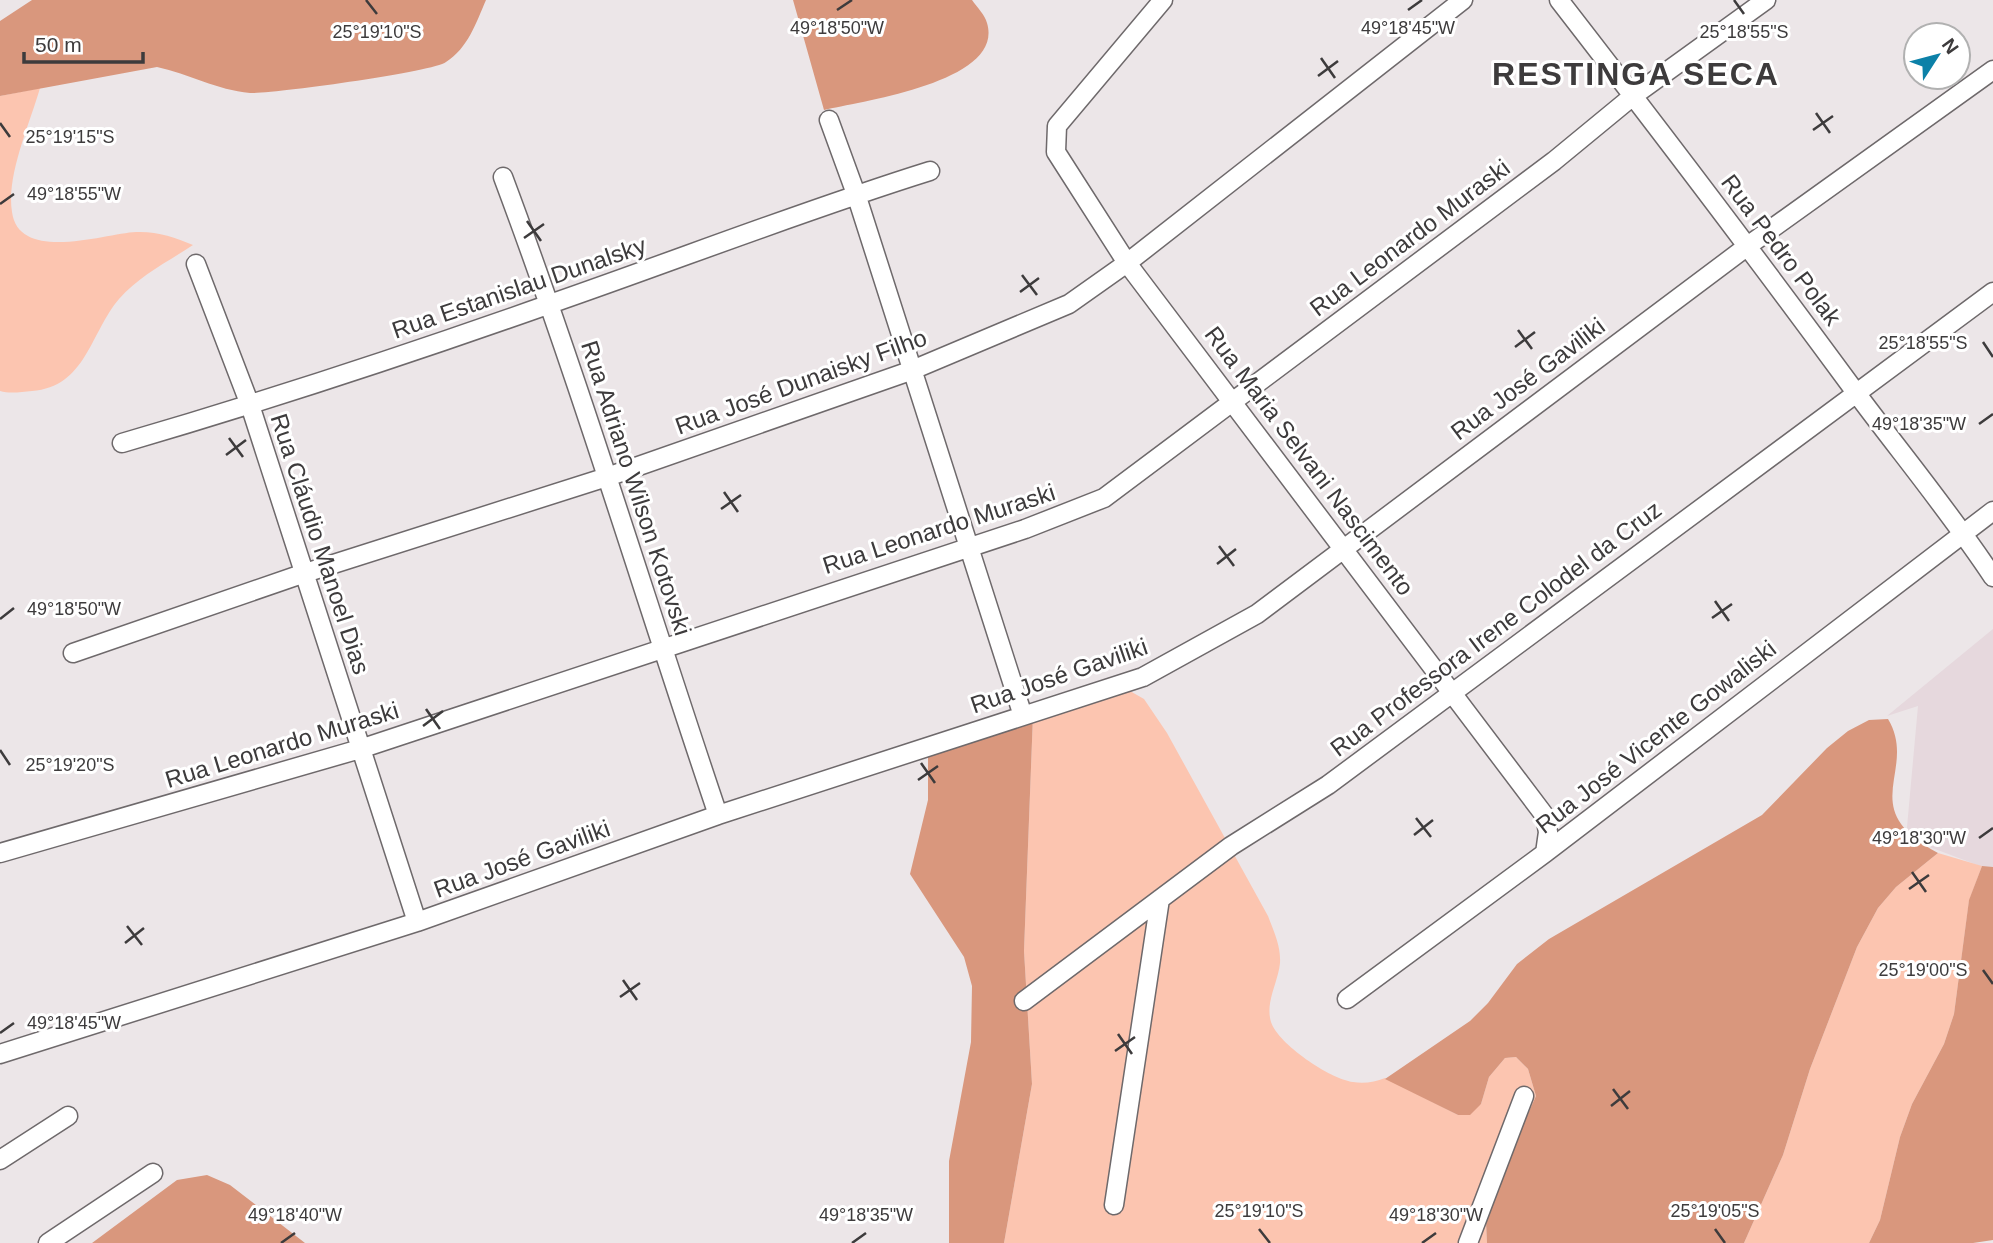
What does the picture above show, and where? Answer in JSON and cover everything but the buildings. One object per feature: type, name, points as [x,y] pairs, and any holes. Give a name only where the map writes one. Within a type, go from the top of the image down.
[{"type":"street","name":"Rua Maria Selvani Nascimento","points":[[1163,0],[1138,34],[1057,126],[1056,152],[1127,262],[1344,546],[1545,816],[1548,832],[1545,853]]},
{"type":"street","name":"Rua José Dunaisky Filho","points":[[74,653],[302,574],[610,476],[910,371],[1069,304],[1127,262],[1463,0]]},
{"type":"street","name":"Rua Pedro Polak","points":[[1559,0],[1749,245],[1856,392],[1963,531],[1993,577]]},
{"type":"street","name":"Rua Leonardo Muraski","points":[[0,853],[360,748],[1025,529],[1104,498],[1140,474],[1233,400],[1553,161],[1633,96],[1766,0]]},
{"type":"street","name":"Rua José Gaviliki","points":[[0,1054],[417,922],[718,815],[1143,677],[1257,614],[1344,546],[1749,245],[1993,70]]},
{"type":"street","points":[[829,120],[856,194],[910,371],[1023,716]]},
{"type":"street","name":"Rua Estanislau Dunalsky","points":[[122,443],[250,405],[551,304],[856,194],[930,171]]},
{"type":"street","name":"Rua Adriano Wilson Kotovski","points":[[503,177],[551,304],[610,476],[661,647],[718,815]]},
{"type":"street","name":"Rua Cláudio Manoel Dias","points":[[196,264],[250,405],[302,574],[417,922]]},
{"type":"street","name":"Rua Professora Irene Colodel da Cruz","points":[[1024,1001],[1231,846],[1328,785],[1993,292]]},
{"type":"street","name":"Rua José Vicente Gowaliski","points":[[1347,999],[1545,853],[1963,531],[1993,511]]},
{"type":"street","points":[[1114,1205],[1160,899]]},
{"type":"street","points":[[1468,1243],[1524,1096]]},
{"type":"street","points":[[0,1160],[68,1116]]},
{"type":"street","points":[[48,1243],[153,1173]]},
{"type":"shaded area","points":[[32,0],[486,0],[470,34],[454,56],[446,62],[413,71],[318,86],[250,93],[226,89],[157,67],[0,96],[0,21]]},
{"type":"shaded area","points":[[793,0],[972,0],[986,20],[987,43],[974,60],[953,74],[897,94],[824,110]]},
{"type":"shaded area","points":[[40,88],[12,182],[12,212],[18,228],[30,237],[47,241],[66,242],[151,232],[193,245],[145,276],[119,299],[85,356],[64,380],[32,391],[8,392],[0,391],[0,96]]},
{"type":"shaded area","points":[[1993,629],[1993,871],[1906,838],[1918,706],[1887,716]]},
{"type":"shaded area","points":[[1123,687],[1144,699],[1167,733],[1268,916],[1277,939],[1280,957],[1270,1007],[1271,1022],[1294,1050],[1343,1079],[1357,1083],[1385,1078],[1458,1115],[1481,1104],[1489,1077],[1505,1058],[1516,1057],[1528,1069],[1536,1096],[1486,1222],[1487,1243],[1004,1243],[1032,1084],[1024,951],[1033,715]]},
{"type":"shaded area","points":[[1033,715],[1024,951],[1032,1084],[1004,1243],[949,1243],[949,1161],[971,1042],[972,986],[964,957],[910,874],[928,800],[928,754]]},
{"type":"shaded area","points":[[1888,719],[1896,738],[1893,805],[1899,820],[1913,836],[1938,853],[1896,887],[1878,908],[1857,947],[1810,1069],[1783,1155],[1744,1243],[1487,1243],[1486,1222],[1495,1187],[1536,1096],[1528,1069],[1516,1057],[1505,1058],[1489,1077],[1481,1104],[1470,1115],[1458,1115],[1385,1079],[1470,1021],[1488,1003],[1517,964],[1549,939],[1762,815],[1827,748],[1848,731],[1869,720]]},
{"type":"shaded area","points":[[1938,853],[1982,866],[1969,901],[1954,1014],[1944,1044],[1912,1104],[1900,1137],[1880,1220],[1869,1243],[1744,1243],[1783,1155],[1810,1069],[1857,947],[1878,908],[1896,887]]},
{"type":"shaded area","points":[[1982,866],[1993,867],[1993,1240],[1973,1243],[1869,1243],[1880,1220],[1900,1137],[1912,1104],[1944,1044],[1954,1014],[1969,900]]},
{"type":"shaded area","points":[[207,1175],[230,1185],[305,1243],[92,1243],[177,1180]]},
{"type":"district","name":"RESTINGA SECA","points":[[1636,74]]}]
